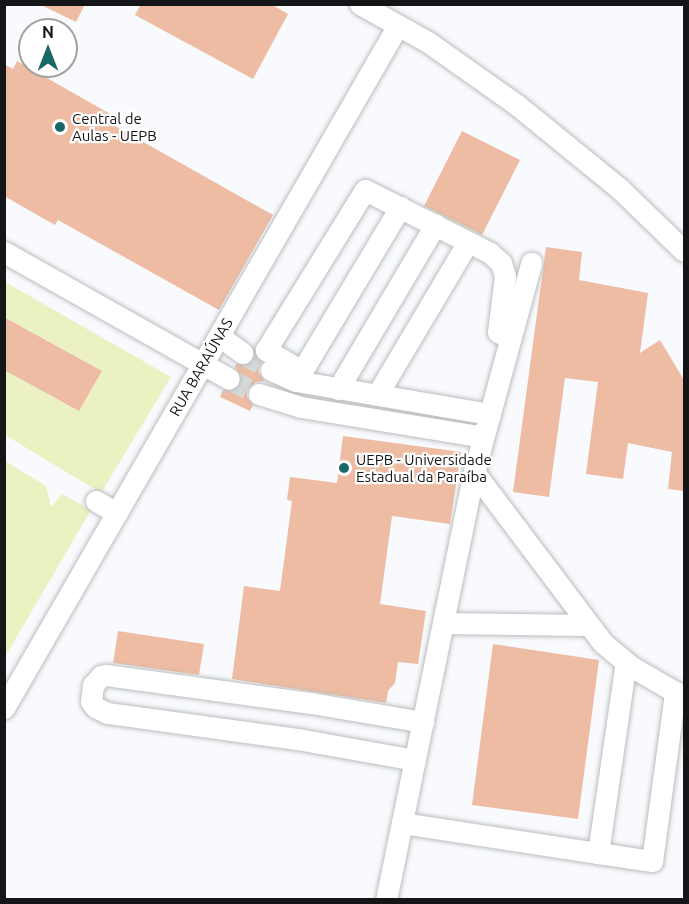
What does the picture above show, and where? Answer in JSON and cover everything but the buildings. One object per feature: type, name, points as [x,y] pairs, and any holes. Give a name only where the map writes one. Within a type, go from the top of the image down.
[{"type":"street","points":[[360,4],[428,42],[517,105],[620,189],[684,251]]},
{"type":"street","name":"RUA BARAÚNAS","points":[[4,708],[10,684],[117,513],[398,25]]},
{"type":"street","points":[[299,376],[266,350],[363,191],[367,190],[468,242],[501,263],[505,276],[498,332],[510,338]]},
{"type":"street","points":[[299,376],[400,207]]},
{"type":"street","points":[[338,389],[435,225]]},
{"type":"street","points":[[377,395],[468,242]]},
{"type":"street","points":[[4,252],[229,379]]},
{"type":"street","points":[[386,900],[474,472],[531,263]]},
{"type":"street","points":[[219,336],[242,353]]},
{"type":"street","points":[[483,437],[301,407],[261,395],[273,371],[299,376],[338,389],[490,414]]},
{"type":"street","points":[[402,823],[652,861],[680,695],[626,662],[587,625],[474,472]]},
{"type":"street","points":[[96,501],[117,513]]},
{"type":"street","points":[[443,623],[587,625]]},
{"type":"street","points":[[598,853],[626,662]]},
{"type":"street","points":[[415,760],[297,739],[107,713],[94,707],[91,701],[93,685],[100,676],[116,676],[423,722]]},
{"type":"green space","points":[[5,282],[171,377],[101,493],[5,435],[4,370],[79,411],[102,371],[5,317]]},
{"type":"green space","points":[[5,461],[46,486],[51,507],[62,494],[91,510],[5,657]]},
{"type":"tunnel","points":[[242,353],[271,370]]},
{"type":"tunnel","points":[[229,379],[259,394]]},
{"type":"place","name":"Central de Aulas - UEPB","points":[[60,127]]},
{"type":"place","name":"UEPB - Universidade Estadual da Paraíba","points":[[344,468]]}]
